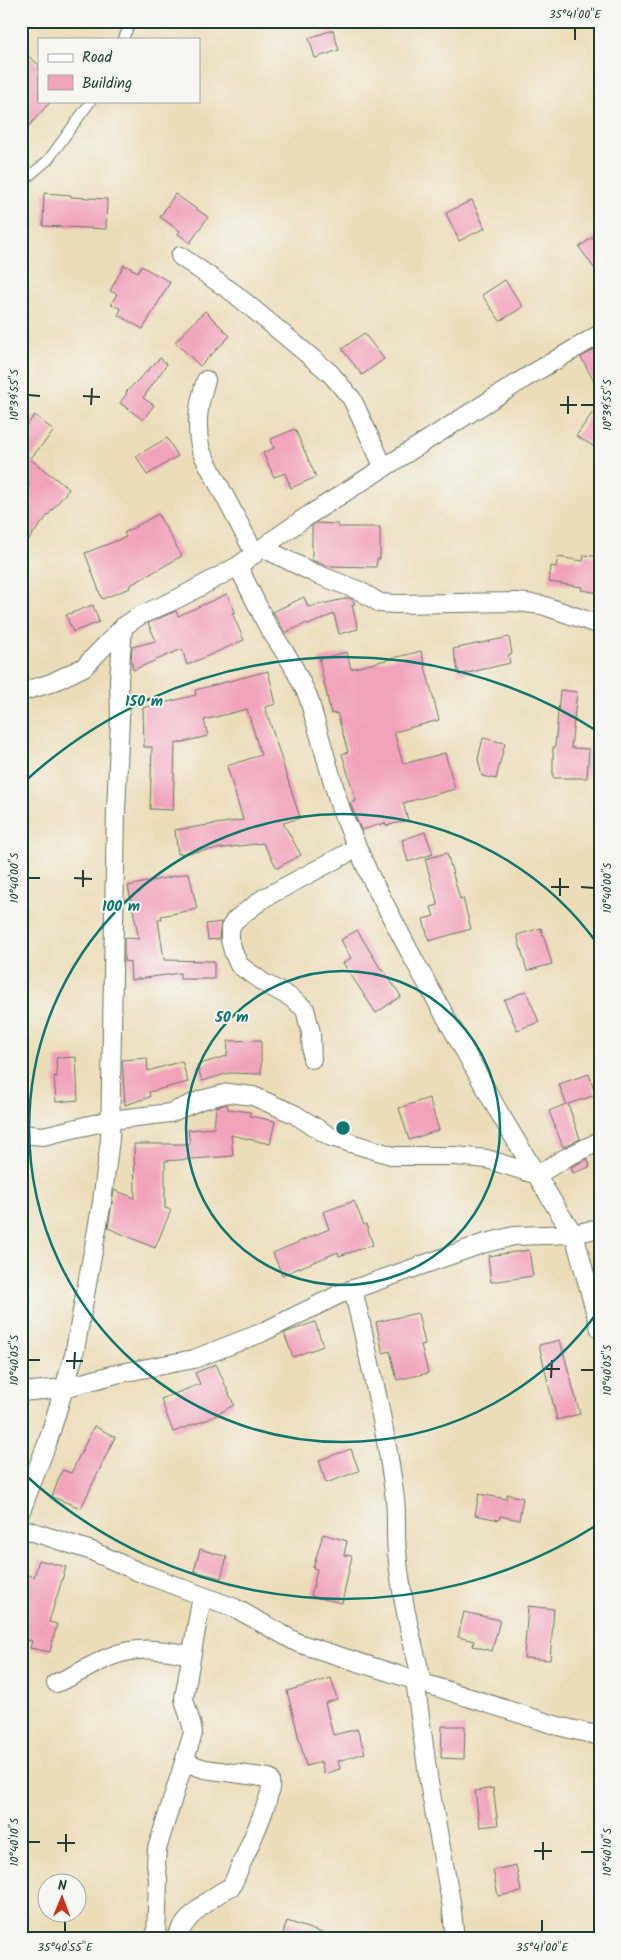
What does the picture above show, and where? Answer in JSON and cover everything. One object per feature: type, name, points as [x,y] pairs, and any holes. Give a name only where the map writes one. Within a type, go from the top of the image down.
[{"type":"street","points":[[180,256],[235,294],[330,373],[352,399],[384,468]]},
{"type":"street","points":[[21,692],[51,683],[84,667],[123,627],[139,616],[179,598],[238,566],[309,515],[530,375],[600,334]]},
{"type":"street","points":[[206,380],[200,398],[197,418],[196,433],[201,451],[259,551],[360,590],[380,603],[517,602],[542,605],[600,625]]},
{"type":"street","points":[[238,566],[267,625],[291,662],[308,696],[341,810],[370,876],[415,962],[497,1109],[574,1234],[600,1329]]},
{"type":"street","points":[[21,1511],[48,1441],[74,1355],[101,1211],[110,1139],[116,811],[120,719],[119,680],[123,627]]},
{"type":"street","points":[[312,1059],[311,1033],[304,1009],[290,997],[264,983],[239,966],[230,940],[230,928],[235,920],[264,898],[358,848]]},
{"type":"street","points":[[21,1134],[43,1136],[111,1120],[170,1112],[201,1100],[228,1093],[253,1096],[294,1114],[331,1137],[394,1156],[455,1156],[487,1159],[537,1174],[600,1141]]},
{"type":"street","points":[[21,1392],[64,1388],[116,1374],[194,1360],[262,1333],[340,1294],[482,1244],[514,1236],[574,1234],[600,1228]]},
{"type":"street","points":[[353,1289],[390,1465],[395,1500],[397,1551],[402,1593],[419,1681],[429,1783],[451,1902],[455,1939]]},
{"type":"street","points":[[21,1528],[92,1552],[235,1608],[298,1643],[558,1726],[600,1736]]},
{"type":"street","points":[[156,1939],[157,1850],[193,1733],[192,1723],[186,1711],[184,1698],[190,1655],[202,1596]]},
{"type":"street","points":[[56,1684],[110,1657],[130,1652],[146,1649],[190,1655]]},
{"type":"street","points":[[175,1939],[179,1930],[206,1902],[222,1890],[232,1886],[265,1809],[272,1784],[269,1778],[205,1769],[184,1762]]},
{"type":"lane","points":[[124,38],[132,21]]},
{"type":"lane","points":[[21,183],[48,160],[90,102]]},
{"type":"building","points":[[333,30],[339,50],[315,58],[309,38]]},
{"type":"building","points":[[21,50],[38,64],[38,102],[50,102],[21,135]]},
{"type":"building","points":[[44,193],[107,199],[106,229],[43,226]]},
{"type":"building","points":[[175,194],[208,217],[190,243],[178,234],[180,231],[160,217]]},
{"type":"building","points":[[472,200],[485,228],[459,241],[446,213]]},
{"type":"building","points":[[600,232],[600,276],[579,247]]},
{"type":"building","points":[[124,265],[138,272],[141,266],[170,282],[143,329],[118,315],[121,309],[111,304],[117,294],[110,291]]},
{"type":"building","points":[[505,280],[523,307],[500,321],[482,295]]},
{"type":"building","points":[[205,311],[230,336],[200,366],[175,342]]},
{"type":"building","points":[[364,333],[384,359],[362,375],[342,349]]},
{"type":"building","points":[[600,346],[600,393],[581,357]]},
{"type":"building","points":[[160,358],[167,364],[143,398],[154,405],[143,420],[120,403],[126,392]]},
{"type":"building","points":[[600,402],[600,450],[576,436]]},
{"type":"building","points":[[35,415],[54,431],[30,459],[69,489],[21,549],[21,490],[27,489],[29,484],[28,480],[21,477],[21,432]]},
{"type":"building","points":[[295,429],[316,477],[291,488],[285,473],[274,477],[263,453],[274,448],[271,439]]},
{"type":"building","points":[[167,438],[178,456],[147,475],[136,456]]},
{"type":"building","points":[[158,514],[182,556],[129,586],[130,588],[102,599],[85,553],[126,537],[124,533]]},
{"type":"building","points":[[316,523],[338,524],[338,527],[380,527],[380,559],[377,559],[376,567],[326,566],[312,560],[312,526]]},
{"type":"building","points":[[584,555],[600,557],[600,593],[581,590],[582,587],[549,582],[551,566],[556,567],[558,557],[583,561]]},
{"type":"building","points":[[227,594],[235,612],[232,613],[244,640],[187,665],[182,649],[133,670],[131,661],[132,647],[156,641],[148,623],[176,611],[178,616]]},
{"type":"building","points":[[304,597],[308,607],[349,598],[353,600],[355,604],[352,605],[358,629],[339,634],[334,614],[285,633],[273,612]]},
{"type":"building","points":[[93,605],[99,622],[73,632],[66,615]]},
{"type":"building","points":[[509,637],[512,654],[508,655],[510,663],[459,675],[453,649]]},
{"type":"building","points":[[421,651],[439,720],[394,732],[403,764],[445,753],[455,789],[403,803],[408,820],[386,826],[385,823],[361,830],[350,803],[356,801],[342,754],[348,752],[337,713],[331,714],[319,659],[347,652],[351,669]]},
{"type":"building","points":[[268,671],[276,704],[265,707],[300,818],[283,823],[301,855],[277,868],[263,843],[178,854],[175,830],[243,820],[227,766],[261,755],[247,709],[204,720],[208,736],[175,744],[173,810],[150,809],[152,747],[144,747],[143,708],[196,695],[195,690]]},
{"type":"building","points":[[560,690],[577,692],[571,748],[589,749],[587,778],[553,778],[553,747],[555,747]]},
{"type":"building","points":[[483,738],[505,743],[496,779],[482,776],[478,759]]},
{"type":"building","points":[[425,832],[433,854],[408,862],[402,840]]},
{"type":"building","points":[[447,853],[460,899],[463,898],[471,929],[429,941],[423,919],[434,916],[431,907],[438,905],[425,859]]},
{"type":"building","points":[[189,873],[197,909],[161,916],[162,919],[158,919],[164,960],[214,961],[214,979],[180,979],[180,973],[131,980],[130,962],[124,961],[124,938],[139,939],[128,886]]},
{"type":"building","points":[[221,922],[219,939],[208,940],[206,924]]},
{"type":"building","points":[[541,928],[552,964],[527,971],[517,935]]},
{"type":"building","points":[[357,930],[382,971],[401,996],[376,1013],[343,963],[351,958],[341,940]]},
{"type":"building","points":[[526,991],[539,1022],[517,1030],[504,1000]]},
{"type":"building","points":[[261,1040],[261,1074],[229,1073],[202,1081],[197,1065],[227,1056],[228,1041]]},
{"type":"building","points":[[76,1057],[78,1100],[56,1102],[54,1076],[57,1077],[56,1058]]},
{"type":"building","points":[[147,1058],[148,1071],[182,1061],[188,1082],[149,1092],[150,1097],[125,1105],[122,1060]]},
{"type":"building","points":[[589,1074],[596,1095],[568,1104],[580,1139],[563,1147],[549,1111],[566,1104],[559,1084]]},
{"type":"building","points":[[429,1098],[439,1130],[409,1140],[399,1108]]},
{"type":"building","points":[[227,1104],[228,1109],[250,1112],[250,1116],[275,1121],[270,1144],[231,1135],[233,1156],[165,1161],[165,1208],[171,1210],[155,1248],[108,1228],[114,1190],[135,1198],[134,1144],[190,1144],[188,1130],[214,1128],[216,1107]]},
{"type":"building","points":[[588,1159],[590,1167],[573,1173],[571,1167]]},
{"type":"building","points":[[354,1201],[364,1225],[366,1224],[373,1245],[339,1256],[338,1252],[282,1275],[273,1253],[329,1229],[323,1212]]},
{"type":"building","points":[[529,1250],[533,1276],[491,1282],[488,1256]]},
{"type":"building","points":[[418,1313],[425,1344],[421,1345],[428,1373],[397,1380],[390,1351],[383,1353],[376,1322]]},
{"type":"building","points":[[315,1322],[323,1346],[293,1357],[284,1333]]},
{"type":"building","points":[[560,1340],[580,1414],[557,1420],[539,1345]]},
{"type":"building","points":[[216,1364],[234,1405],[209,1419],[173,1432],[161,1399],[200,1384],[195,1373]]},
{"type":"building","points":[[94,1426],[115,1437],[81,1508],[52,1497],[62,1470],[71,1473]]},
{"type":"building","points":[[351,1449],[359,1471],[326,1483],[319,1460]]},
{"type":"building","points":[[479,1494],[507,1499],[507,1494],[523,1498],[519,1520],[500,1516],[499,1520],[475,1515]]},
{"type":"building","points":[[323,1534],[347,1541],[344,1555],[352,1556],[342,1603],[311,1596],[317,1569],[313,1568]]},
{"type":"building","points":[[200,1549],[227,1557],[221,1578],[194,1571]]},
{"type":"building","points":[[39,1560],[66,1567],[49,1622],[57,1624],[50,1652],[30,1648],[32,1641],[21,1639],[21,1573],[34,1577]]},
{"type":"building","points":[[528,1606],[554,1609],[550,1660],[524,1658]]},
{"type":"building","points":[[464,1612],[500,1620],[492,1651],[473,1646],[474,1641],[458,1637]]},
{"type":"building","points":[[331,1678],[337,1699],[325,1703],[333,1735],[357,1729],[365,1753],[338,1761],[340,1769],[324,1774],[321,1762],[306,1766],[287,1691]]},
{"type":"building","points":[[442,1726],[465,1726],[464,1759],[441,1758]]},
{"type":"building","points":[[493,1788],[498,1825],[480,1827],[475,1791]]},
{"type":"building","points":[[516,1865],[521,1892],[498,1896],[493,1870]]},
{"type":"building","points":[[287,1921],[331,1936],[331,1939],[281,1939]]}]
